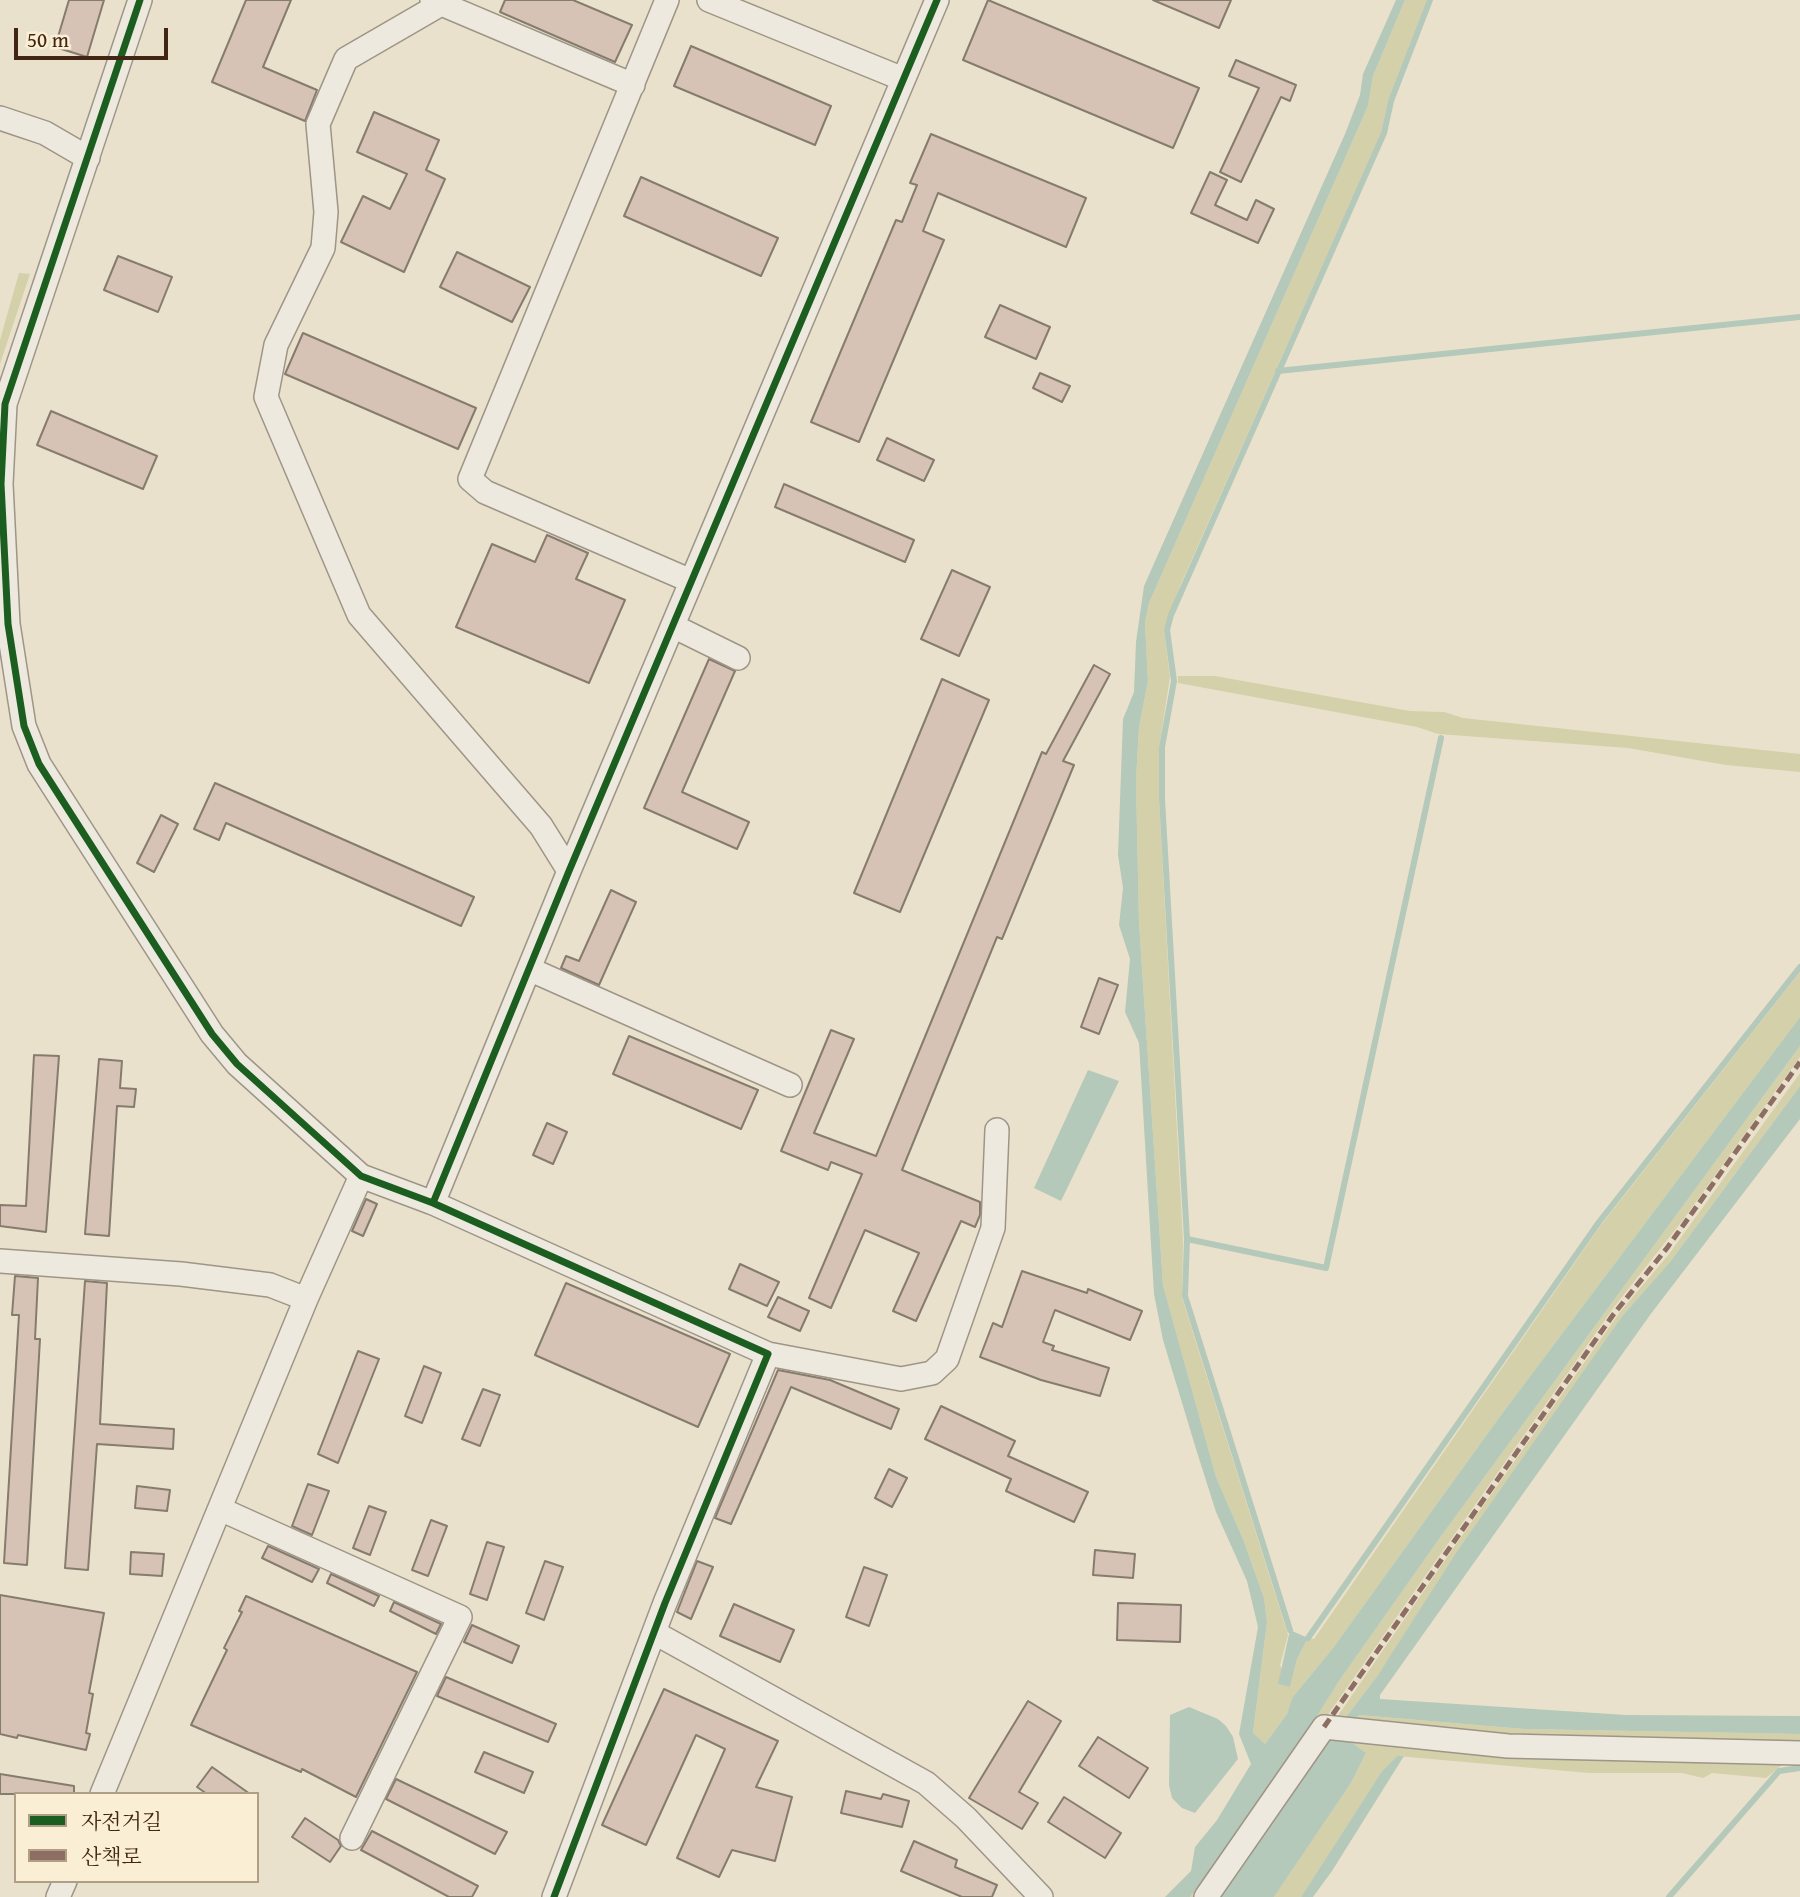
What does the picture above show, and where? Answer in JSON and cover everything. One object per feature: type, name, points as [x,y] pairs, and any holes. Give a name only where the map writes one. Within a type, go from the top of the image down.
[{"type":"street","points":[[139,0],[88,158],[2,406],[1,474],[8,624],[24,726],[38,764],[212,1034],[237,1064],[361,1176],[433,1203],[768,1354],[901,1379],[932,1373],[947,1359],[993,1228],[997,1130]]},
{"type":"street","points":[[667,0],[470,479],[485,492],[691,581]]},
{"type":"street","points":[[709,0],[903,79]]},
{"type":"street","points":[[433,1203],[569,871],[937,0]]},
{"type":"street","points":[[569,871],[541,826],[359,615],[266,397],[276,345],[323,248],[326,212],[318,124],[346,59],[437,2],[633,85]]},
{"type":"street","points":[[0,118],[46,133],[88,158]]},
{"type":"street","points":[[673,626],[738,658]]},
{"type":"street","points":[[529,969],[790,1085]]},
{"type":"street","points":[[103,1792],[306,1299],[361,1176]]},
{"type":"street","points":[[0,1261],[270,1285],[306,1299]]},
{"type":"street","points":[[554,1897],[655,1633],[768,1354]]},
{"type":"street","points":[[219,1509],[460,1617],[352,1838]]},
{"type":"street","points":[[655,1633],[926,1783],[966,1818],[1041,1897]]},
{"type":"street","points":[[1206,1897],[1324,1727],[1507,1746],[1800,1753]]},
{"type":"shaded area","points":[[1396,0],[1405,0],[1373,76],[1368,106],[1149,603],[1145,623],[1148,681],[1139,727],[1136,781],[1139,923],[1163,1285],[1216,1477],[1243,1539],[1264,1598],[1267,1622],[1253,1733],[1265,1744],[1287,1714],[1292,1698],[1333,1648],[1501,1415],[1800,1017],[1800,1046],[1439,1539],[1339,1681],[1274,1784],[1190,1897],[1165,1897],[1191,1871],[1195,1847],[1217,1820],[1251,1764],[1239,1734],[1258,1627],[1247,1581],[1216,1512],[1196,1449],[1163,1340],[1154,1294],[1139,1043],[1125,1012],[1130,959],[1119,925],[1123,888],[1118,855],[1123,719],[1134,692],[1136,642],[1144,586],[1345,134],[1360,95],[1363,74]]},
{"type":"shaded area","points":[[1405,0],[1427,0],[1388,101],[1381,133],[1180,586],[1164,631],[1170,677],[1159,748],[1159,799],[1183,1241],[1182,1298],[1288,1635],[1280,1665],[1290,1687],[1297,1659],[1308,1638],[1314,1639],[1601,1225],[1800,972],[1800,1017],[1501,1415],[1333,1648],[1292,1698],[1287,1714],[1265,1744],[1253,1734],[1267,1622],[1264,1598],[1243,1539],[1216,1477],[1163,1285],[1139,923],[1136,781],[1139,727],[1148,681],[1145,623],[1149,603],[1368,106],[1373,76]]},
{"type":"shaded area","points":[[19,273],[30,274],[0,364],[0,340]]},
{"type":"shaded area","points":[[1178,676],[1215,676],[1410,711],[1444,712],[1463,718],[1800,754],[1800,772],[1726,765],[1628,748],[1438,734],[1417,727],[1178,683]]},
{"type":"shaded area","points":[[1800,1046],[1800,1057],[1683,1220],[1614,1307],[1200,1897],[1190,1897],[1273,1784],[1339,1681],[1439,1539]]},
{"type":"shaded area","points":[[1088,1070],[1119,1081],[1061,1201],[1034,1188]]},
{"type":"shaded area","points":[[1800,1073],[1800,1086],[1670,1262],[1623,1315],[1378,1675],[1340,1725],[1335,1720],[1454,1547],[1620,1312],[1669,1254]]},
{"type":"shaded area","points":[[1800,1086],[1800,1119],[1650,1315],[1380,1695],[1380,1699],[1626,1715],[1800,1716],[1800,1734],[1524,1729],[1359,1715],[1350,1725],[1340,1725],[1378,1675],[1458,1550],[1623,1315],[1670,1262]]},
{"type":"shaded area","points":[[1290,1630],[1308,1638],[1297,1659],[1290,1687],[1278,1684]]},
{"type":"shaded area","points":[[1189,1707],[1218,1719],[1226,1726],[1233,1737],[1238,1759],[1195,1813],[1182,1808],[1172,1798],[1169,1785],[1170,1715]]},
{"type":"shaded area","points":[[1359,1715],[1524,1729],[1800,1734],[1800,1750],[1615,1747],[1350,1725]]},
{"type":"shaded area","points":[[1331,1739],[1350,1741],[1366,1753],[1351,1783],[1274,1897],[1218,1897]]},
{"type":"shaded area","points":[[1350,1741],[1800,1764],[1783,1764],[1766,1778],[1712,1773],[1703,1778],[1682,1773],[1589,1773],[1397,1756],[1382,1771],[1301,1897],[1274,1897],[1351,1783],[1366,1753]]},
{"type":"shaded area","points":[[1397,1756],[1404,1756],[1332,1871],[1313,1897],[1301,1897],[1382,1771]]},
{"type":"building","points":[[69,0],[104,0],[87,57],[55,47]]},
{"type":"building","points":[[246,0],[291,0],[263,67],[317,90],[305,121],[212,82]]},
{"type":"building","points":[[505,0],[573,0],[632,25],[615,62],[500,12]]},
{"type":"building","points":[[988,0],[1199,88],[1173,148],[963,60]]},
{"type":"building","points":[[1153,0],[1231,0],[1219,28]]},
{"type":"building","points":[[691,46],[831,106],[815,145],[674,86]]},
{"type":"building","points":[[1236,60],[1296,85],[1290,101],[1281,97],[1241,182],[1220,172],[1259,88],[1229,76]]},
{"type":"building","points":[[374,112],[439,140],[426,170],[445,179],[404,272],[341,242],[363,196],[390,209],[407,174],[357,152]]},
{"type":"building","points":[[931,134],[1086,198],[1066,247],[938,193],[923,231],[944,240],[859,442],[811,422],[896,220],[902,222],[917,185],[910,183]]},
{"type":"building","points":[[1210,172],[1227,180],[1215,205],[1247,220],[1256,200],[1274,209],[1258,243],[1191,213]]},
{"type":"building","points":[[641,177],[778,238],[761,276],[624,216]]},
{"type":"building","points":[[457,252],[530,287],[512,322],[440,287]]},
{"type":"building","points":[[118,256],[172,277],[158,312],[104,290]]},
{"type":"building","points":[[1000,305],[1050,327],[1036,359],[985,337]]},
{"type":"building","points":[[303,333],[476,408],[458,449],[285,374]]},
{"type":"building","points":[[1040,373],[1070,386],[1062,402],[1033,388]]},
{"type":"building","points":[[51,411],[157,456],[143,489],[37,445]]},
{"type":"building","points":[[887,438],[934,460],[924,481],[877,460]]},
{"type":"building","points":[[784,484],[914,540],[905,562],[775,507]]},
{"type":"building","points":[[547,535],[588,553],[576,579],[625,600],[589,683],[456,627],[492,544],[535,562]]},
{"type":"building","points":[[952,570],[990,587],[959,656],[921,639]]},
{"type":"building","points":[[709,659],[735,671],[682,792],[749,822],[737,849],[644,808]]},
{"type":"building","points":[[1094,665],[1110,674],[1063,761],[1074,765],[1002,939],[997,937],[902,1170],[980,1202],[980,1215],[975,1227],[961,1221],[916,1321],[893,1311],[919,1253],[865,1230],[831,1308],[809,1298],[862,1174],[831,1162],[828,1170],[781,1151],[831,1030],[854,1039],[814,1133],[876,1156],[1042,752],[1046,754]]},
{"type":"building","points":[[942,679],[989,700],[900,912],[854,893]]},
{"type":"building","points":[[215,783],[474,897],[461,926],[226,823],[219,840],[194,829]]},
{"type":"building","points":[[161,815],[178,824],[154,872],[137,863]]},
{"type":"building","points":[[611,890],[636,902],[599,985],[561,968],[566,956],[579,961]]},
{"type":"building","points":[[1099,978],[1118,985],[1099,1034],[1081,1027]]},
{"type":"building","points":[[629,1036],[758,1090],[741,1129],[613,1074]]},
{"type":"building","points":[[34,1055],[59,1056],[46,1232],[0,1226],[0,1205],[26,1206]]},
{"type":"building","points":[[99,1059],[122,1061],[120,1088],[136,1089],[134,1107],[117,1106],[109,1236],[85,1234]]},
{"type":"building","points":[[547,1123],[567,1132],[553,1164],[533,1155]]},
{"type":"building","points":[[366,1199],[377,1204],[363,1236],[352,1231]]},
{"type":"building","points":[[740,1264],[779,1282],[767,1306],[729,1289]]},
{"type":"building","points":[[1022,1271],[1087,1293],[1088,1289],[1142,1311],[1130,1340],[1055,1310],[1043,1342],[1054,1346],[1052,1350],[1109,1368],[1100,1396],[1041,1380],[980,1357],[993,1323],[1002,1327]]},
{"type":"building","points":[[15,1276],[38,1278],[35,1339],[40,1339],[27,1565],[4,1563],[19,1315],[12,1315]]},
{"type":"building","points":[[85,1281],[107,1283],[100,1424],[174,1429],[173,1449],[97,1444],[88,1570],[65,1568]]},
{"type":"building","points":[[566,1283],[730,1354],[698,1427],[535,1355]]},
{"type":"building","points":[[778,1297],[809,1311],[800,1331],[768,1317]]},
{"type":"building","points":[[358,1351],[379,1359],[338,1463],[318,1454]]},
{"type":"building","points":[[424,1366],[441,1373],[422,1423],[405,1416]]},
{"type":"building","points":[[778,1370],[830,1380],[899,1409],[891,1429],[791,1387],[731,1524],[715,1518]]},
{"type":"building","points":[[483,1389],[500,1395],[480,1446],[462,1439]]},
{"type":"building","points":[[941,1406],[1015,1441],[1008,1456],[1088,1492],[1074,1522],[1006,1491],[1011,1479],[925,1439]]},
{"type":"building","points":[[889,1469],[907,1478],[892,1507],[875,1498]]},
{"type":"building","points":[[308,1484],[329,1491],[312,1535],[292,1526]]},
{"type":"building","points":[[137,1486],[170,1490],[167,1511],[135,1508]]},
{"type":"building","points":[[369,1506],[386,1512],[370,1555],[353,1548]]},
{"type":"building","points":[[431,1520],[447,1526],[428,1576],[412,1570]]},
{"type":"building","points":[[487,1542],[504,1547],[487,1600],[470,1594]]},
{"type":"building","points":[[268,1546],[319,1569],[312,1582],[262,1558]]},
{"type":"building","points":[[1095,1550],[1135,1554],[1133,1578],[1093,1575]]},
{"type":"building","points":[[131,1552],[164,1554],[162,1576],[130,1574]]},
{"type":"building","points":[[545,1561],[563,1567],[544,1620],[526,1613]]},
{"type":"building","points":[[697,1561],[713,1567],[691,1619],[677,1612]]},
{"type":"building","points":[[864,1567],[887,1575],[869,1626],[846,1617]]},
{"type":"building","points":[[331,1574],[379,1596],[374,1606],[327,1583]]},
{"type":"building","points":[[0,1595],[104,1613],[89,1693],[93,1694],[86,1733],[90,1734],[86,1750],[18,1735],[17,1738],[0,1734]]},
{"type":"building","points":[[246,1596],[417,1672],[356,1797],[302,1769],[301,1772],[191,1725],[227,1650],[224,1648],[242,1612],[239,1611]]},
{"type":"building","points":[[394,1602],[441,1624],[436,1634],[390,1611]]},
{"type":"building","points":[[1118,1603],[1181,1605],[1180,1642],[1117,1640]]},
{"type":"building","points":[[734,1604],[794,1630],[780,1662],[720,1636]]},
{"type":"building","points":[[472,1625],[519,1646],[512,1663],[464,1642]]},
{"type":"building","points":[[446,1677],[556,1724],[548,1742],[437,1696]]},
{"type":"building","points":[[664,1689],[778,1741],[756,1787],[792,1797],[775,1861],[732,1850],[719,1877],[677,1858],[725,1749],[696,1735],[646,1845],[602,1825]]},
{"type":"building","points":[[1028,1701],[1061,1721],[1019,1792],[1038,1803],[1022,1829],[969,1798]]},
{"type":"building","points":[[1098,1737],[1148,1768],[1129,1798],[1079,1766]]},
{"type":"building","points":[[484,1752],[533,1772],[524,1793],[475,1772]]},
{"type":"building","points":[[212,1767],[247,1792],[204,1792],[197,1787]]},
{"type":"building","points":[[0,1774],[74,1786],[74,1792],[0,1794]]},
{"type":"building","points":[[396,1779],[507,1832],[495,1854],[386,1799]]},
{"type":"building","points":[[846,1791],[881,1799],[883,1794],[909,1801],[902,1827],[841,1813]]},
{"type":"building","points":[[1064,1797],[1121,1833],[1105,1858],[1048,1822]]},
{"type":"building","points":[[305,1818],[338,1840],[341,1846],[330,1862],[292,1837]]},
{"type":"building","points":[[372,1831],[478,1886],[472,1897],[449,1897],[361,1850]]},
{"type":"building","points":[[914,1841],[957,1860],[955,1867],[997,1885],[992,1897],[962,1897],[901,1871]]},
{"type":"waterway","points":[[1290,1630],[1185,1296],[1187,1239],[1162,799],[1162,747],[1174,681],[1167,630],[1171,615],[1384,133],[1391,101],[1430,0]]},
{"type":"waterway","points":[[1278,371],[1800,317]]},
{"type":"waterway","points":[[1187,1239],[1326,1268],[1441,738]]},
{"type":"waterway","points":[[1308,1638],[1599,1222],[1800,967]]},
{"type":"waterway","points":[[1669,1897],[1779,1771],[1800,1768]]},
{"type":"marked path","points":[[1324,1727],[1613,1315],[1667,1248],[1800,1062]]},
{"type":"cycle path","points":[[140,0],[5,404],[1,484],[8,624],[24,726],[39,764],[212,1034],[237,1064],[361,1176],[433,1203],[768,1354],[665,1603],[554,1897]]},
{"type":"cycle path","points":[[433,1203],[569,871],[937,0]]}]
